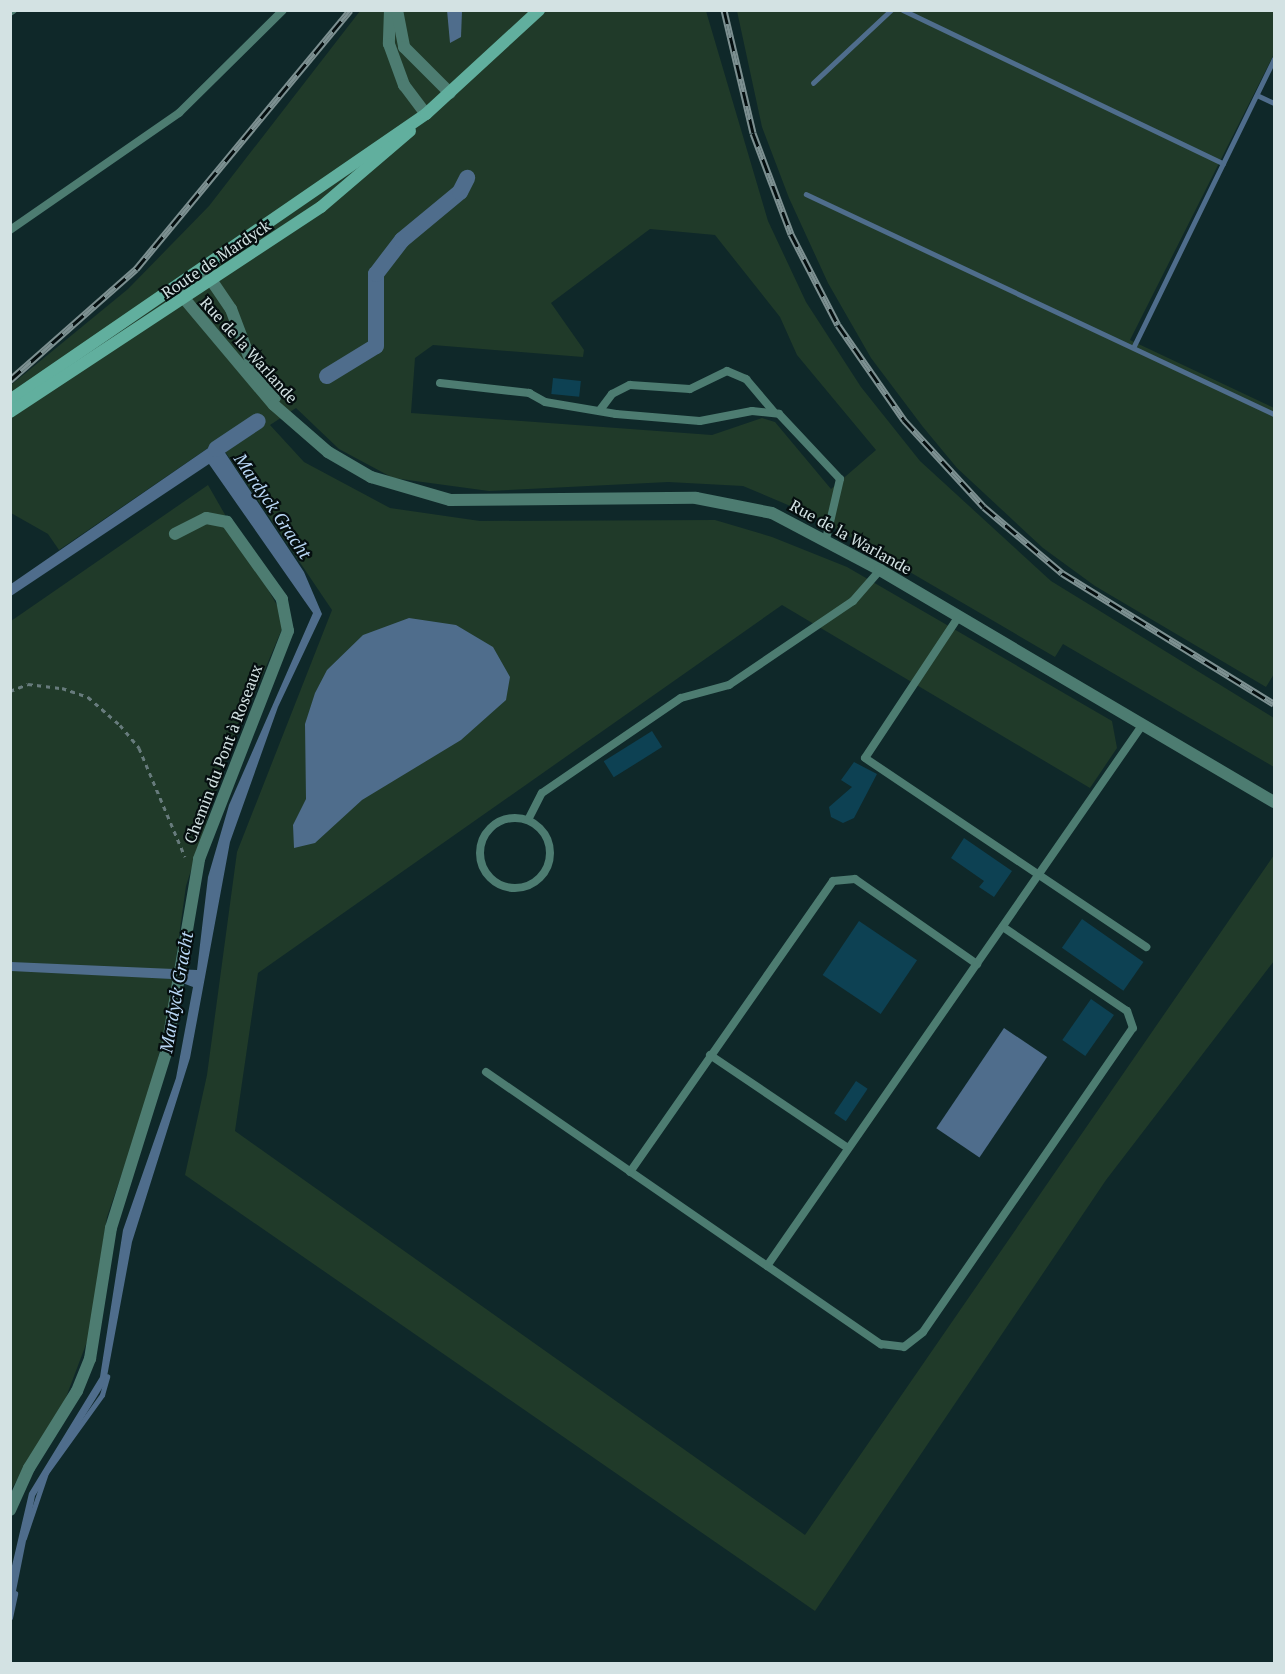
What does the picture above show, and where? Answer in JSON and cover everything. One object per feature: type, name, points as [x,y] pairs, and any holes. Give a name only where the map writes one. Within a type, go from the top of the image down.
[{"type":"main road","name":"Route de Mardyck","points":[[10,412],[184,300],[341,193],[539,10]]},
{"type":"main road","name":"Route de Mardyck","points":[[10,400],[426,114]]},
{"type":"street","points":[[390,10],[389,44],[404,85],[426,114]]},
{"type":"street","points":[[397,10],[404,47],[450,93]]},
{"type":"street","name":"Rue de la Warlande","points":[[203,268],[232,312],[254,366],[303,431]]},
{"type":"street","name":"Rue de la Warlande","points":[[175,287],[259,390],[303,431],[350,466],[430,497],[494,502],[712,499],[772,513],[826,539],[1275,801]]},
{"type":"street","name":"Chemin du Pont à Roseaux","points":[[10,1510],[28,1468],[77,1391],[90,1359],[111,1228],[158,1081],[179,986],[194,881],[212,818],[286,639],[289,618],[282,599],[227,522],[206,519],[175,534]]},
{"type":"lane","points":[[10,230],[178,113],[283,10]]},
{"type":"lane","points":[[600,410],[612,394],[630,385],[690,389],[727,370],[746,379],[774,412],[788,421],[840,479],[826,539]]},
{"type":"lane","points":[[440,383],[529,393],[545,402],[700,421],[774,412]]},
{"type":"lane","points":[[528,820],[542,793],[681,698],[734,682],[853,601],[880,570]]},
{"type":"lane","points":[[959,616],[865,758],[1146,947]]},
{"type":"lane","points":[[767,1266],[1143,724]]},
{"type":"lane","points":[[500,820],[528,820],[548,841],[546,869],[529,885],[501,885],[482,864],[481,842],[500,820]]},
{"type":"lane","points":[[630,1172],[822,892],[839,878],[855,879],[977,964]]},
{"type":"lane","points":[[486,1072],[767,1266],[893,1349],[917,1338],[1133,1028],[1127,1011],[1003,927]]},
{"type":"lane","points":[[710,1055],[848,1148]]},
{"type":"path","points":[[10,690],[28,684],[63,688],[88,697],[120,725],[139,748],[194,881]]},
{"type":"green space","points":[[360,11],[706,11],[768,221],[806,302],[861,387],[920,461],[1051,581],[1274,718],[1274,767],[1063,644],[1055,657],[814,516],[743,486],[668,482],[489,491],[393,478],[339,449],[296,408],[270,425],[304,462],[390,508],[480,521],[715,520],[772,537],[847,567],[1112,721],[1117,748],[1090,788],[782,605],[258,973],[235,1131],[805,1535],[1274,855],[1274,961],[1106,1180],[815,1611],[185,1175],[207,1075],[237,852],[332,610],[224,450],[245,438],[238,441],[230,433],[59,550],[48,534],[11,513],[11,385],[128,289],[209,206]],"holes":[[[650,229],[715,235],[780,317],[797,355],[876,450],[831,489],[775,422],[762,418],[712,435],[411,413],[415,358],[433,345],[583,357],[584,350],[551,303]]]},
{"type":"green space","points":[[737,11],[1274,11],[1274,54],[1130,340],[1274,408],[1274,674],[1266,687],[1095,586],[1043,548],[957,468],[923,427],[871,358],[828,283],[789,198],[762,127]]},
{"type":"green space","points":[[208,485],[278,607],[282,629],[225,764],[186,886],[169,1008],[152,1086],[107,1217],[88,1339],[65,1400],[11,1490],[11,621]]},
{"type":"water","points":[[447,10],[462,11],[461,37],[450,43]]},
{"type":"water","points":[[230,433],[238,441],[224,451],[304,572],[322,614],[278,707],[230,842],[190,1058],[132,1242],[106,1382],[35,1496],[11,1616],[11,1570],[29,1493],[100,1377],[123,1230],[176,1078],[193,987],[172,979],[11,971],[11,962],[197,970],[208,877],[229,805],[313,613],[209,464],[11,596],[11,584]]},
{"type":"water","points":[[409,618],[456,625],[493,647],[510,677],[506,700],[461,740],[362,800],[315,843],[294,848],[293,825],[306,799],[305,724],[315,693],[327,670],[363,635]]},
{"type":"water","points":[[1004,1028],[1047,1057],[979,1157],[936,1128]]},
{"type":"building","points":[[553,378],[581,381],[579,397],[551,394]]},
{"type":"building","points":[[652,731],[662,747],[614,777],[604,761]]},
{"type":"building","points":[[854,762],[877,774],[854,818],[843,823],[831,817],[829,807],[852,787],[841,780]]},
{"type":"building","points":[[964,838],[1012,871],[994,897],[979,887],[984,881],[951,858]]},
{"type":"building","points":[[1082,919],[1143,962],[1123,991],[1062,948]]},
{"type":"building","points":[[859,921],[917,960],[881,1014],[823,975]]},
{"type":"building","points":[[1091,999],[1114,1015],[1085,1056],[1062,1040]]},
{"type":"building","points":[[856,1081],[868,1089],[846,1121],[834,1113]]},
{"type":"waterway","points":[[813,83],[891,10]]},
{"type":"waterway","points":[[903,10],[1223,163]]},
{"type":"waterway","points":[[1134,346],[1274,59]]},
{"type":"waterway","points":[[1257,95],[1274,103]]},
{"type":"waterway","name":"Mardyck Gracht","points":[[327,376],[376,346],[376,274],[402,240],[460,192],[467,178]]},
{"type":"waterway","points":[[806,194],[1274,414]]},
{"type":"waterway","name":"Mardyck Gracht","points":[[216,449],[258,421]]},
{"type":"waterway","name":"Mardyck Gracht","points":[[24,1538],[46,1473],[102,1395],[107,1377]]},
{"type":"waterway","name":"Mardyck Gracht","points":[[10,1618],[15,1594]]},
{"type":"railway","points":[[10,380],[136,269],[350,10]]},
{"type":"railway","points":[[724,10],[753,133],[791,234],[838,325],[904,420],[984,507],[1062,573],[1274,704]]}]
